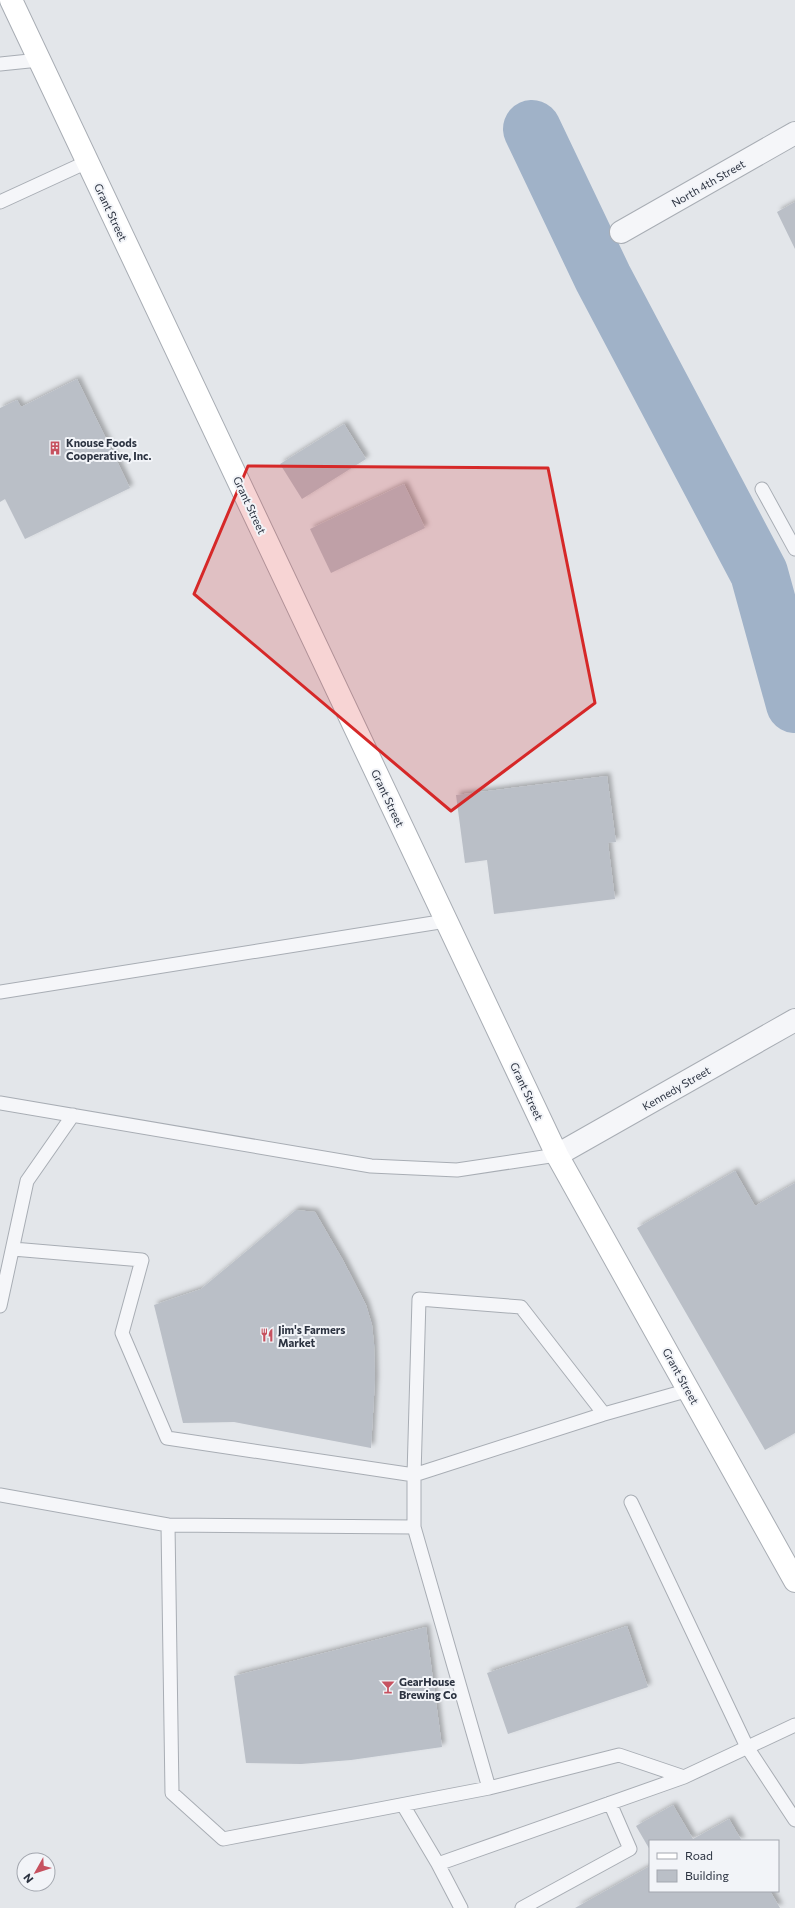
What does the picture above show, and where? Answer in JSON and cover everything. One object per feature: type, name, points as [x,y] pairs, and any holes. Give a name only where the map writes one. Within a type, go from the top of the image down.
[{"type":"street","name":"Grant Street","points":[[11,0],[557,1155],[795,1581]]},
{"type":"street","name":"North 4th Street","points":[[621,232],[795,133]]},
{"type":"street","name":"Kennedy Street","points":[[557,1155],[795,1020]]},
{"type":"lane","points":[[0,64],[39,60]]},
{"type":"lane","points":[[0,202],[87,162]]},
{"type":"lane","points":[[762,489],[795,549]]},
{"type":"lane","points":[[0,992],[446,921]]},
{"type":"lane","points":[[0,1103],[371,1166],[457,1170],[557,1155]]},
{"type":"lane","points":[[0,1306],[27,1181],[73,1115]]},
{"type":"lane","points":[[12,1248],[142,1260],[122,1333],[167,1438],[414,1475],[604,1414],[688,1390]]},
{"type":"lane","points":[[489,1788],[414,1527],[418,1299],[521,1307],[604,1414]]},
{"type":"lane","points":[[0,1495],[168,1525],[414,1527]]},
{"type":"lane","points":[[631,1502],[747,1747],[795,1820]]},
{"type":"lane","points":[[168,1525],[172,1793],[223,1839],[489,1788],[618,1755],[684,1778]]},
{"type":"lane","points":[[438,1864],[684,1778],[795,1725]]},
{"type":"lane","points":[[522,1908],[630,1849],[610,1803]]},
{"type":"lane","points":[[403,1805],[438,1864],[461,1908]]},
{"type":"highlighted area","points":[[248,466],[548,468],[595,703],[451,811],[194,594]]},
{"type":"building","points":[[795,202],[795,249],[777,212]]},
{"type":"building","name":"Knouse Foods Cooperative, Inc.","points":[[77,379],[130,488],[25,539],[5,499],[0,502],[0,408],[17,400],[21,407]]},
{"type":"building","points":[[344,424],[366,459],[302,499],[280,464]]},
{"type":"building","points":[[404,484],[425,528],[331,573],[310,529]]},
{"type":"building","points":[[607,776],[616,842],[608,843],[615,899],[494,914],[487,860],[465,863],[456,795]]},
{"type":"building","points":[[735,1171],[755,1206],[795,1183],[795,1433],[765,1450],[637,1228]]},
{"type":"building","name":"Jim's Farmers Market","points":[[296,1210],[315,1212],[344,1262],[366,1305],[372,1325],[374,1344],[375,1379],[371,1448],[234,1422],[183,1423],[154,1305],[201,1289]]},
{"type":"building","points":[[627,1626],[648,1687],[508,1734],[487,1673]]},
{"type":"building","points":[[426,1627],[442,1747],[351,1760],[301,1764],[246,1763],[234,1676]]},
{"type":"building","points":[[673,1805],[693,1839],[729,1819],[741,1840],[649,1840],[649,1848],[636,1826]]},
{"type":"building","points":[[649,1867],[649,1892],[771,1892],[780,1908],[575,1908]]},
{"type":"waterway","points":[[532,129],[603,278],[759,573],[795,704]]},
{"type":"place","name":"Knouse Foods Cooperative, Inc.","points":[[55,448]]},
{"type":"place","name":"Jim's Farmers Market","points":[[267,1335]]},
{"type":"place","name":"GearHouse Brewing Co","points":[[388,1687]]}]
